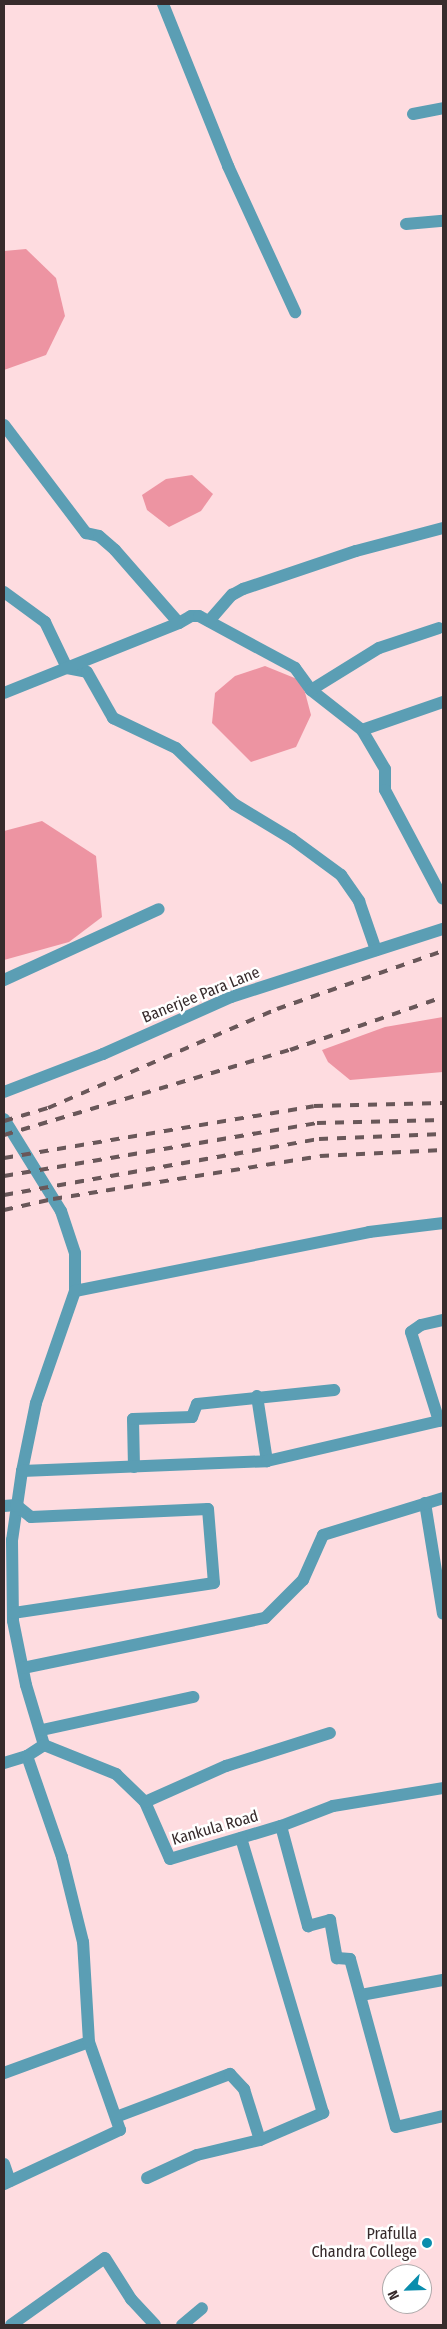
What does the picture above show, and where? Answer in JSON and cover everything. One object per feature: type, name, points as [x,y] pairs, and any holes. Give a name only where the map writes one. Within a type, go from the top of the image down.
[{"type":"street","points":[[163,4],[228,166],[295,312]]},
{"type":"street","points":[[413,114],[443,108]]},
{"type":"street","points":[[406,224],[443,221]]},
{"type":"street","points":[[4,425],[86,533],[100,536],[115,550],[179,623]]},
{"type":"street","points":[[209,621],[232,595],[242,589],[356,551],[443,528]]},
{"type":"street","points":[[4,592],[45,622],[68,668]]},
{"type":"street","points":[[4,693],[179,623],[191,616],[209,621],[295,668],[311,690],[362,730],[385,769],[385,790],[443,899]]},
{"type":"street","points":[[311,690],[379,648],[439,628]]},
{"type":"street","points":[[68,668],[87,672],[112,718],[176,748],[234,804],[292,839],[341,875],[358,901],[376,950]]},
{"type":"street","points":[[362,730],[443,702]]},
{"type":"street","points":[[4,980],[159,909]]},
{"type":"street","name":"Banerjee Para Lane","points":[[4,1092],[103,1054],[231,997],[443,929]]},
{"type":"street","points":[[4,1119],[38,1168],[61,1211],[75,1252],[75,1292],[36,1403],[22,1470],[10,1505],[8,1557],[14,1613],[23,1668],[42,1730],[44,1745],[27,1756],[4,1763]]},
{"type":"street","points":[[75,1292],[369,1232],[443,1223]]},
{"type":"street","points":[[22,1470],[267,1461],[441,1421],[411,1332],[420,1325],[443,1320]]},
{"type":"street","points":[[134,1467],[133,1419],[192,1417],[197,1404],[257,1396],[334,1390]]},
{"type":"street","points":[[257,1396],[267,1461]]},
{"type":"street","points":[[23,1668],[265,1618],[303,1580],[323,1535],[443,1498]]},
{"type":"street","points":[[426,1503],[439,1563],[443,1614]]},
{"type":"street","points":[[10,1505],[31,1516],[208,1509],[214,1582],[14,1613]]},
{"type":"street","points":[[42,1730],[193,1697]]},
{"type":"street","points":[[145,1802],[226,1766],[330,1733]]},
{"type":"street","name":"Kankula Road","points":[[44,1745],[116,1774],[145,1802],[170,1859],[281,1826],[332,1806],[443,1788]]},
{"type":"street","points":[[4,2164],[7,2182],[120,2130],[89,2042],[83,1942],[62,1857],[27,1756]]},
{"type":"street","points":[[281,1826],[308,1926],[330,1920],[338,1958],[350,1959],[396,2127],[443,2116]]},
{"type":"street","points":[[147,2178],[198,2155],[260,2140],[323,2113],[240,1838]]},
{"type":"street","points":[[361,1995],[443,1980]]},
{"type":"street","points":[[4,2073],[89,2042]]},
{"type":"street","points":[[116,2117],[230,2074],[244,2089],[260,2140]]},
{"type":"street","points":[[11,2325],[105,2258],[131,2299],[154,2325]]},
{"type":"street","points":[[182,2325],[202,2308]]},
{"type":"shaded area","points":[[26,249],[56,278],[65,316],[46,355],[4,370],[4,251]]},
{"type":"shaded area","points":[[192,475],[213,494],[201,511],[169,527],[147,510],[142,495],[166,479]]},
{"type":"shaded area","points":[[265,666],[302,681],[311,715],[296,747],[251,762],[212,723],[215,693],[235,676]]},
{"type":"shaded area","points":[[42,821],[96,856],[102,917],[69,942],[4,960],[4,831]]},
{"type":"shaded area","points":[[443,1017],[443,1072],[350,1080],[328,1062],[322,1050],[385,1027]]},
{"type":"railway","points":[[4,1121],[48,1108],[277,1009],[443,951]]},
{"type":"railway","points":[[4,1135],[290,1050],[443,997]]},
{"type":"railway","points":[[4,1158],[314,1106],[443,1103]]},
{"type":"railway","points":[[4,1176],[317,1123],[443,1120]]},
{"type":"railway","points":[[4,1195],[319,1139],[443,1134]]},
{"type":"railway","points":[[4,1210],[53,1199],[320,1156],[443,1150]]},
{"type":"place","name":"Prafulla Chandra College","points":[[427,2243]]}]
